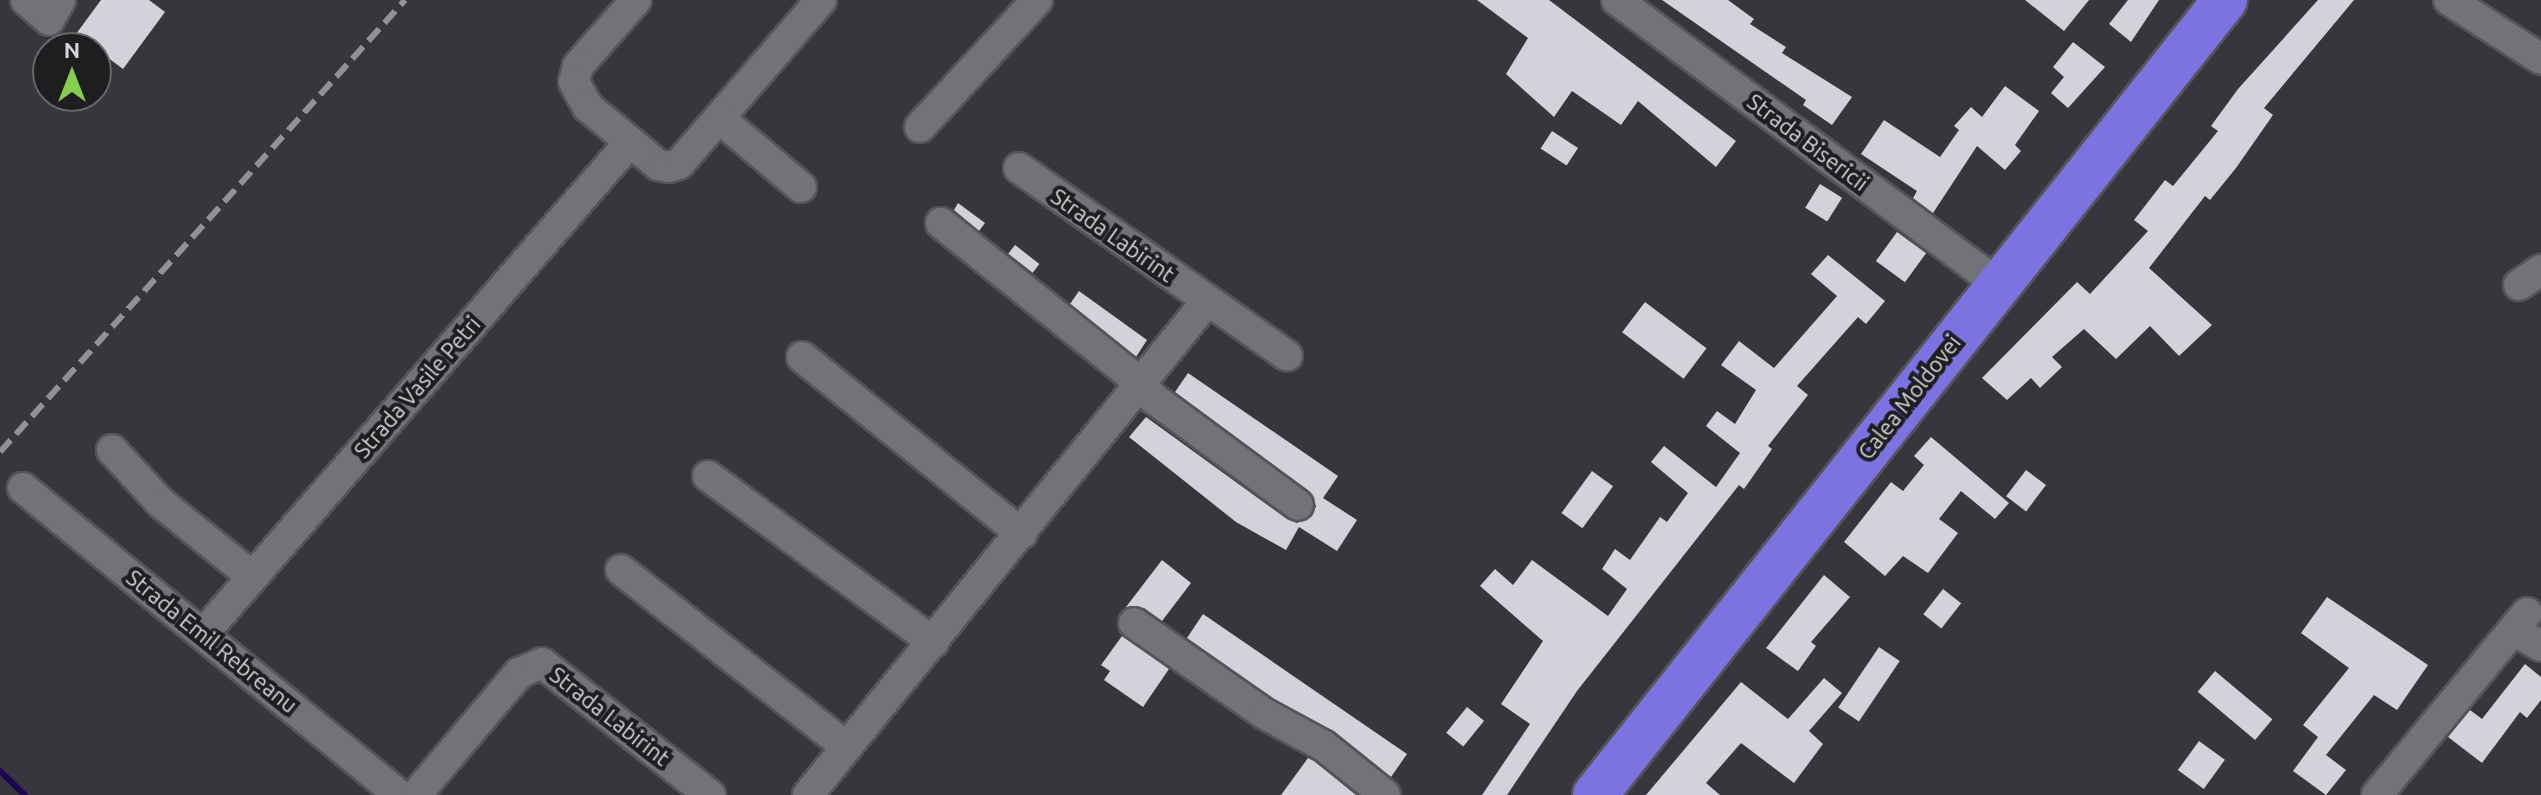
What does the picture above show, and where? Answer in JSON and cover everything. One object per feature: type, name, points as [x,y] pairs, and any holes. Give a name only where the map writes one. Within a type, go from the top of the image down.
[{"type":"highway","name":"Calea Moldovei","points":[[1595,795],[2225,0]]},
{"type":"street","points":[[26,0],[49,20],[60,0]]},
{"type":"street","points":[[636,0],[578,66],[574,82],[588,107],[630,142],[669,167],[679,164],[821,0]]},
{"type":"street","points":[[920,127],[1037,0]]},
{"type":"street","name":"Strada Bisericii","points":[[1617,0],[1998,284]]},
{"type":"street","points":[[2449,0],[2541,59]]},
{"type":"street","points":[[719,118],[801,187]]},
{"type":"street","name":"Strada Vasile Petri","points":[[204,633],[630,142]]},
{"type":"street","name":"Strada Labirint","points":[[1019,168],[1287,356]]},
{"type":"street","points":[[941,223],[1142,384],[1153,398],[1298,505]]},
{"type":"street","points":[[808,795],[1022,534],[1207,301]]},
{"type":"street","points":[[802,357],[1022,534]]},
{"type":"street","points":[[112,450],[161,503],[253,577]]},
{"type":"street","points":[[708,476],[933,642]]},
{"type":"street","name":"Strada Emil Rebreanu","points":[[23,488],[399,795]]},
{"type":"street","points":[[621,570],[847,747]]},
{"type":"street","points":[[2377,795],[2520,622],[2541,646]]},
{"type":"street","points":[[1134,623],[1265,714],[1324,746],[1385,795]]},
{"type":"street","name":"Strada Labirint","points":[[416,795],[519,673],[542,663],[710,795]]},
{"type":"building","points":[[101,0],[149,0],[165,12],[123,69],[112,61],[112,32],[77,32]]},
{"type":"building","points":[[1477,0],[1549,0],[1736,141],[1716,167],[1638,101],[1621,125],[1572,91],[1554,117],[1506,74],[1528,38]]},
{"type":"building","points":[[1662,0],[1728,0],[1754,19],[1750,24],[1786,47],[1782,53],[1852,97],[1832,125],[1803,105],[1806,100]]},
{"type":"building","points":[[2025,0],[2089,0],[2064,31]]},
{"type":"building","points":[[2128,0],[2159,0],[2131,42],[2109,24]]},
{"type":"building","points":[[2318,0],[2354,0],[2264,108],[2273,115],[2236,168],[2210,200],[2205,196],[2149,268],[2212,325],[2179,356],[2150,326],[2116,359],[2084,329],[2052,357],[2062,367],[2040,388],[2031,378],[2007,400],[1982,378],[2077,282],[2090,294],[2148,231],[2134,220],[2165,180],[2173,186],[2218,131],[2211,126],[2238,89]]},
{"type":"building","points":[[2073,42],[2105,67],[2068,108],[2051,93],[2064,77],[2053,67]]},
{"type":"building","points":[[2005,86],[2039,111],[2015,145],[2021,151],[2005,170],[1977,146],[1933,213],[1913,198],[1917,191],[1861,154],[1884,120],[1940,157],[1959,130],[1954,126],[1971,107],[1982,117]]},
{"type":"building","points":[[1552,131],[1578,148],[1567,165],[1541,149]]},
{"type":"building","points":[[1820,184],[1842,198],[1827,222],[1805,208]]},
{"type":"building","points":[[958,203],[985,223],[979,231],[954,210]]},
{"type":"building","points":[[1897,232],[1926,253],[1905,282],[1876,261]]},
{"type":"building","points":[[1015,245],[1039,264],[1033,273],[1008,254]]},
{"type":"building","points":[[1828,255],[1885,301],[1866,324],[1858,317],[1797,386],[1808,395],[1768,446],[1772,449],[1744,489],[1739,485],[1577,691],[1507,795],[1482,795],[1530,724],[1501,704],[1543,641],[1480,586],[1495,569],[1513,585],[1532,560],[1608,616],[1627,589],[1602,569],[1615,549],[1630,560],[1660,517],[1667,522],[1688,493],[1651,462],[1664,446],[1716,487],[1740,453],[1706,426],[1717,411],[1735,424],[1756,390],[1721,365],[1739,341],[1774,368],[1837,296],[1811,274]]},
{"type":"building","points":[[1079,291],[1147,340],[1136,357],[1070,304]]},
{"type":"building","points":[[1645,302],[1706,348],[1684,379],[1622,332]]},
{"type":"building","points":[[1188,373],[1338,476],[1323,498],[1357,520],[1337,551],[1299,527],[1286,550],[1236,522],[1129,437],[1146,417],[1287,519],[1297,523],[1312,516],[1316,506],[1309,491],[1175,392]]},
{"type":"building","points":[[1931,437],[2009,503],[1995,519],[1961,491],[1939,519],[1958,533],[1928,573],[1903,556],[1885,576],[1844,542],[1891,482],[1903,491],[1924,465],[1914,456]]},
{"type":"building","points":[[2026,470],[2046,485],[2026,511],[2006,496]]},
{"type":"building","points":[[1592,471],[1613,486],[1582,528],[1561,513]]},
{"type":"building","points":[[1162,560],[1191,583],[1162,621],[1144,608],[1126,607]]},
{"type":"building","points":[[1824,575],[1850,597],[1811,642],[1816,646],[1798,671],[1766,648]]},
{"type":"building","points":[[1943,589],[1961,603],[1941,628],[1923,614]]},
{"type":"building","points":[[2327,597],[2428,665],[2397,710],[2374,695],[2326,755],[2346,770],[2326,795],[2293,771],[2318,737],[2303,725],[2349,668],[2301,633]]},
{"type":"building","points":[[1203,614],[1407,754],[1391,777],[1335,732],[1274,699],[1187,638]]},
{"type":"building","points":[[1122,636],[1169,669],[1143,707],[1104,680],[1110,671],[1101,665]]},
{"type":"building","points":[[1879,647],[1900,661],[1859,721],[1838,708]]},
{"type":"building","points":[[2525,664],[2541,677],[2541,700],[2527,718],[2520,712],[2482,763],[2448,737],[2470,710],[2482,719]]},
{"type":"building","points":[[2215,671],[2272,719],[2255,740],[2198,692]]},
{"type":"building","points":[[1824,678],[1842,693],[1809,731],[1823,744],[1794,783],[1741,743],[1706,783],[1720,795],[1646,795],[1741,682],[1788,719]]},
{"type":"building","points":[[1467,707],[1484,721],[1463,746],[1446,733]]},
{"type":"building","points":[[2199,741],[2225,760],[2204,789],[2178,770]]},
{"type":"building","points":[[1308,758],[1314,761],[1356,795],[1281,795]]},
{"type":"waterway","points":[[0,771],[25,795]]},
{"type":"railway","points":[[0,452],[405,0]]}]
